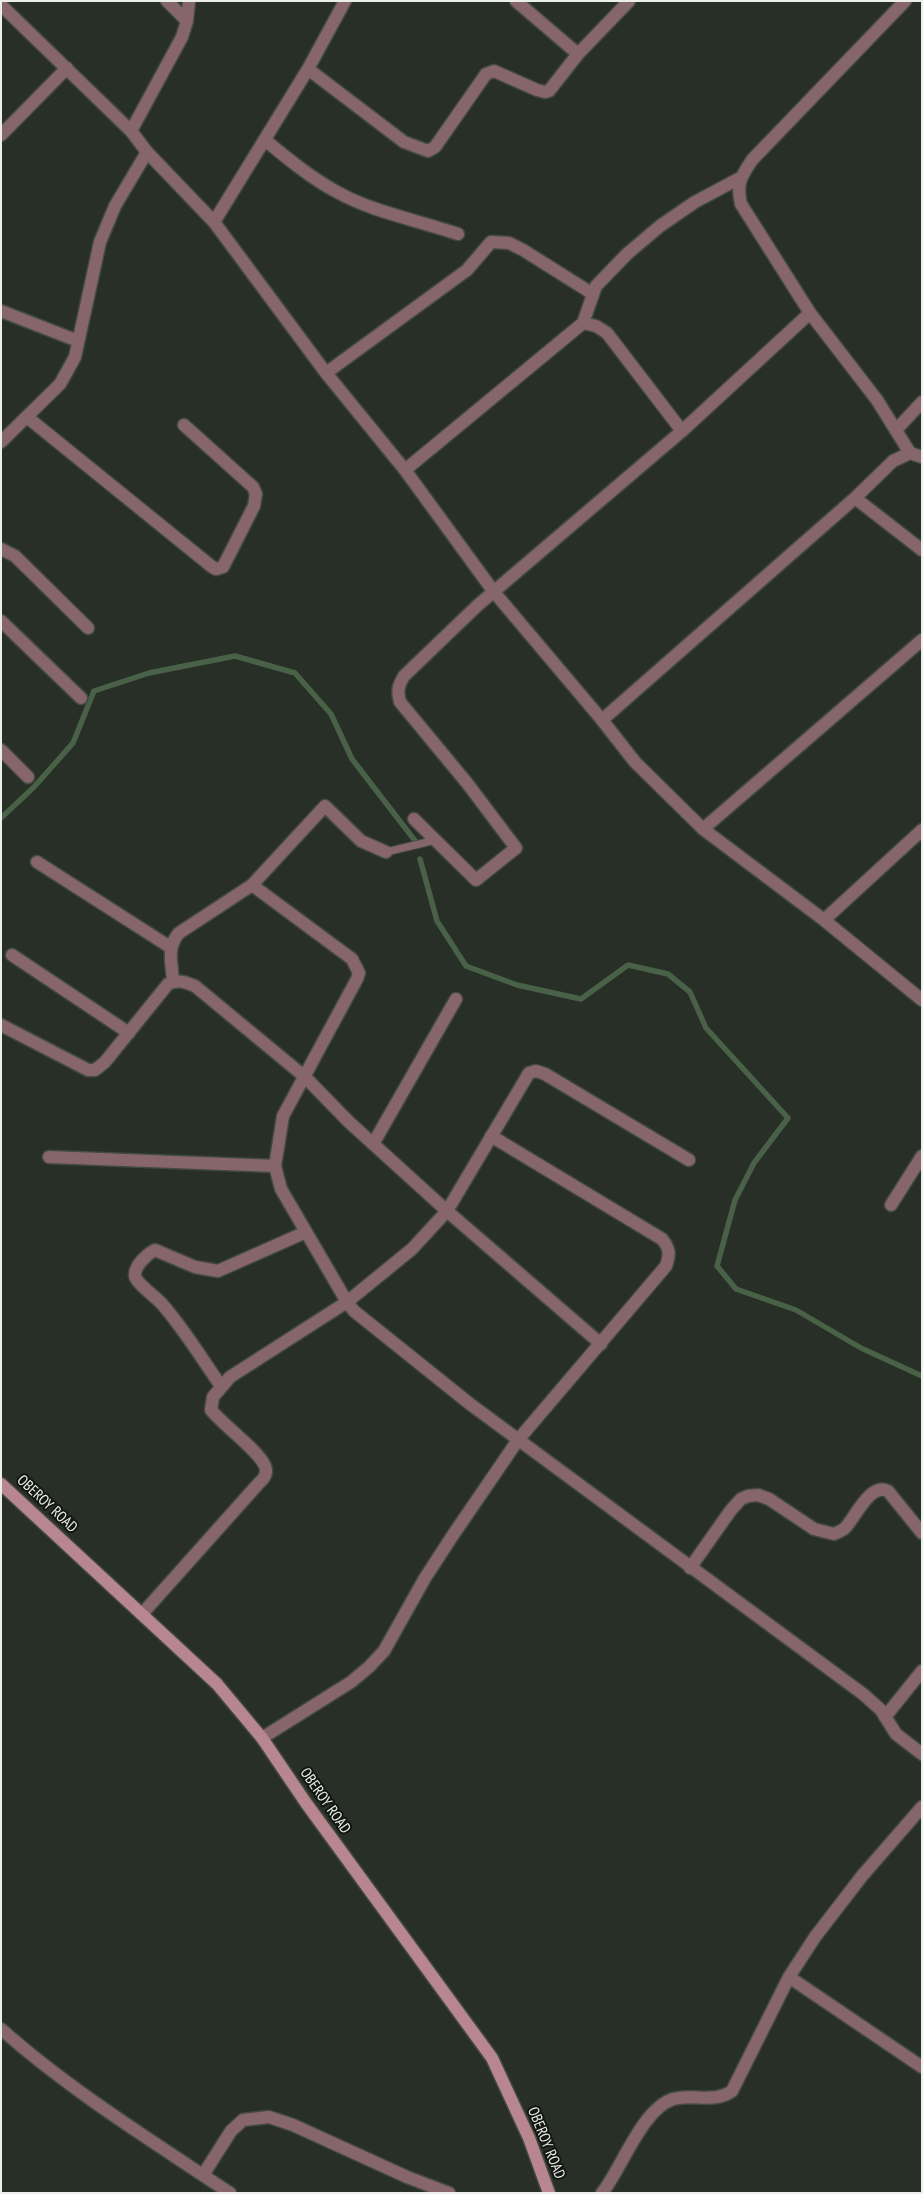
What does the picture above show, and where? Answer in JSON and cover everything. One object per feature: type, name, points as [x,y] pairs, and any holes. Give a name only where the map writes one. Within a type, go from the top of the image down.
[{"type":"street","points":[[167,1],[187,21]]},
{"type":"street","points":[[131,131],[182,37],[187,21],[189,1]]},
{"type":"street","points":[[214,222],[308,69],[344,1]]},
{"type":"street","points":[[516,1],[578,54]]},
{"type":"street","points":[[308,69],[404,142],[428,151],[435,147],[486,74],[494,71],[502,73],[545,92],[553,88],[578,54],[629,1]]},
{"type":"street","points":[[602,720],[855,498],[893,461],[916,455],[896,430],[877,400],[810,313],[741,204],[737,190],[740,178],[752,160],[905,1]]},
{"type":"street","points":[[1,5],[131,131],[147,152],[214,222],[326,373],[405,470],[494,592],[635,762],[703,830],[824,920],[922,1000]]},
{"type":"street","points":[[1,135],[67,68]]},
{"type":"street","points":[[265,140],[305,173],[338,193],[367,206],[458,234]]},
{"type":"street","points":[[1,442],[60,384],[75,356],[100,242],[115,206],[147,152]]},
{"type":"street","points":[[405,470],[583,324],[596,286],[627,254],[660,226],[695,202],[740,178]]},
{"type":"street","points":[[326,373],[467,270],[491,242],[509,243],[523,250],[593,294]]},
{"type":"street","points":[[1,311],[78,341]]},
{"type":"street","points":[[414,819],[476,880],[516,848],[468,783],[400,702],[397,691],[404,676],[458,623],[682,430],[810,313]]},
{"type":"street","points":[[583,324],[596,326],[607,332],[682,430]]},
{"type":"street","points":[[896,430],[922,402]]},
{"type":"street","points":[[27,417],[216,569],[223,567],[254,506],[256,494],[253,487],[184,425]]},
{"type":"street","points":[[855,498],[922,550]]},
{"type":"street","points":[[1,549],[15,556],[88,628]]},
{"type":"street","points":[[1,621],[81,698]]},
{"type":"street","points":[[703,830],[922,640]]},
{"type":"street","points":[[1,750],[28,777]]},
{"type":"street","points":[[173,981],[170,948],[179,933],[252,886],[325,806],[361,841],[386,852]]},
{"type":"street","points":[[824,920],[922,830]]},
{"type":"street","points":[[37,862],[170,948]]},
{"type":"street","points":[[252,886],[352,959],[359,972],[283,1116],[275,1166],[281,1189],[347,1302],[376,1329],[518,1440],[863,1694],[874,1703],[896,1734],[922,1754]]},
{"type":"street","points":[[12,955],[128,1033]]},
{"type":"street","points":[[1,1024],[88,1070],[95,1070],[105,1062],[168,984],[173,981],[184,981],[195,986],[305,1077],[373,1144],[447,1211],[600,1344]]},
{"type":"street","points":[[373,1144],[456,999]]},
{"type":"street","points":[[142,1614],[266,1473],[265,1466],[252,1451],[211,1410],[213,1397],[230,1377],[347,1302],[412,1249],[447,1211],[529,1073],[536,1071],[545,1074],[689,1160]]},
{"type":"street","points":[[262,1738],[351,1682],[384,1651],[448,1542],[518,1440],[666,1266],[670,1255],[668,1246],[662,1239],[491,1136]]},
{"type":"street","points":[[891,1205],[922,1156]]},
{"type":"street","points":[[49,1157],[275,1166]]},
{"type":"street","points":[[221,1386],[161,1303],[136,1280],[137,1267],[149,1252],[155,1250],[195,1267],[218,1271],[306,1232]]},
{"type":"street","name":"OBEROY ROAD","points":[[1,1484],[217,1684],[262,1738],[312,1811],[492,2058],[529,2138],[549,2193]]},
{"type":"street","points":[[690,1568],[731,1510],[740,1499],[748,1496],[758,1495],[769,1499],[814,1529],[834,1534],[844,1529],[871,1494],[884,1489],[888,1491],[922,1533]]},
{"type":"street","points":[[885,1717],[922,1672]]},
{"type":"street","points":[[602,2193],[648,2119],[661,2105],[686,2096],[712,2099],[724,2097],[732,2091],[789,1977],[815,1937],[862,1876],[922,1807]]},
{"type":"street","points":[[789,1977],[922,2067]]},
{"type":"street","points":[[1,2029],[46,2066],[130,2127],[230,2193]]},
{"type":"street","points":[[203,2175],[232,2131],[243,2120],[269,2117],[407,2177],[449,2193]]},
{"type":"lane","points":[[386,852],[436,840]]},
{"type":"waterway","points":[[1,818],[34,787],[73,743],[94,691],[149,673],[235,656],[295,673],[331,714],[352,759],[416,842]]},
{"type":"waterway","points":[[420,859],[437,921],[466,966],[517,985],[581,999],[628,965],[668,974],[690,992],[706,1028],[788,1118],[754,1163],[735,1200],[717,1266],[736,1289],[796,1310],[861,1348],[922,1376]]}]
